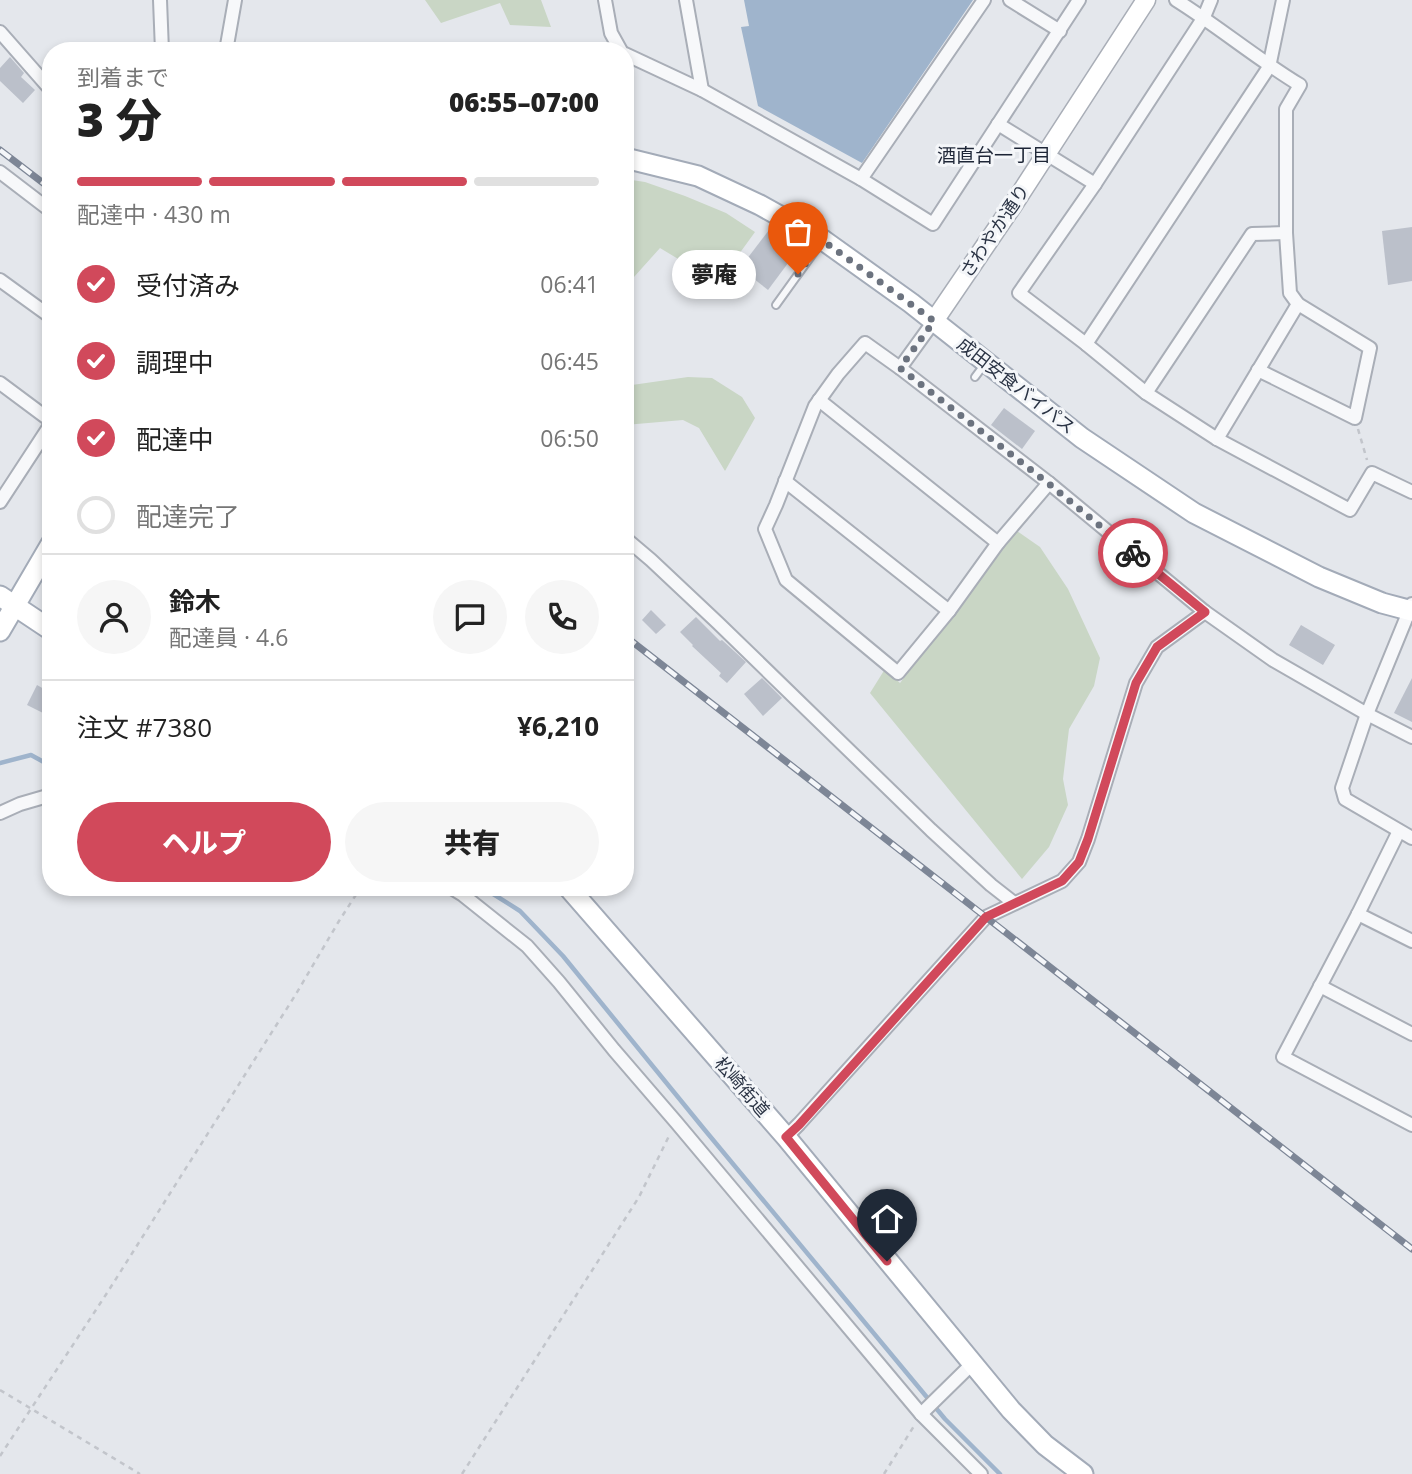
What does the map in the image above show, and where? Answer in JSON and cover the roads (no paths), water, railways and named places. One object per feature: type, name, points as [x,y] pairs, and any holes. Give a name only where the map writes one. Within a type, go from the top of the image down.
[{"type":"main road","name":"成田安食バイパス","points":[[634,160],[698,176],[760,205],[822,240],[934,321],[981,370],[1194,513],[1319,577],[1382,603],[1411,608]]},
{"type":"main road","points":[[0,631],[7,601],[42,556]]},
{"type":"main road","points":[[7,601],[42,624]]},
{"type":"main road","name":"松崎街道","points":[[576,896],[786,1137],[1011,1410],[1045,1445],[1083,1474]]},
{"type":"street","points":[[160,0],[162,42]]},
{"type":"street","points":[[228,42],[235,0]]},
{"type":"street","points":[[605,0],[611,33],[617,42]]},
{"type":"street","points":[[686,0],[702,90]]},
{"type":"street","points":[[861,179],[984,0]]},
{"type":"street","points":[[1010,0],[1059,31]]},
{"type":"street","points":[[634,57],[702,90],[861,179],[933,224],[1079,0]]},
{"type":"street","name":"さわやか通り","points":[[934,321],[1146,0]]},
{"type":"street","points":[[1176,0],[1269,67],[1300,85],[1286,109],[1286,233],[1290,293],[1298,304],[1370,348],[1355,418],[1258,370]]},
{"type":"street","points":[[1211,0],[1204,18],[1095,184],[1019,293],[1146,393],[1217,439],[1350,510],[1372,473],[1412,492]]},
{"type":"street","points":[[1086,344],[1269,67],[1283,0]]},
{"type":"street","points":[[0,33],[42,80]]},
{"type":"street","points":[[998,124],[1095,184]]},
{"type":"street","points":[[3,179],[42,205]]},
{"type":"street","points":[[1146,393],[1252,234],[1286,233]]},
{"type":"street","points":[[0,279],[42,310]]},
{"type":"street","points":[[1217,439],[1298,304]]},
{"type":"street","points":[[900,368],[934,321]]},
{"type":"street","points":[[1049,484],[998,543],[949,611],[898,673],[786,580],[765,529],[815,406],[865,343],[1049,484],[1205,612],[1273,660],[1412,737]]},
{"type":"street","points":[[0,383],[42,416]]},
{"type":"street","points":[[819,400],[998,543]]},
{"type":"street","points":[[0,502],[4,486],[42,435]]},
{"type":"street","points":[[785,481],[949,611]]},
{"type":"street","points":[[634,546],[931,830],[1014,903]]},
{"type":"street","points":[[1411,608],[1367,714],[1342,788],[1345,799],[1412,838]]},
{"type":"street","points":[[786,1137],[986,917],[1062,881],[1079,862],[1136,683],[1157,647],[1205,612]]},
{"type":"street","points":[[0,813],[42,798]]},
{"type":"street","points":[[1399,831],[1283,1057],[1412,1125]]},
{"type":"street","points":[[464,896],[527,946],[923,1412],[981,1474]]},
{"type":"street","points":[[1358,914],[1412,941]]},
{"type":"street","points":[[1320,986],[1412,1034]]},
{"type":"street","points":[[923,1412],[972,1364]]},
{"type":"lane","points":[[776,304],[822,240]]},
{"type":"water","points":[[744,0],[973,0],[862,163],[758,106],[741,27],[749,26]]},
{"type":"waterway","points":[[0,763],[31,755],[42,761]]},
{"type":"waterway","points":[[496,896],[520,911],[563,956],[945,1419],[1000,1474]]},
{"type":"railway","points":[[0,150],[42,182]]},
{"type":"railway","points":[[634,643],[1412,1249]]},
{"type":"place","name":"夢庵","points":[[798,274]]},
{"type":"district","name":"酒直台一丁目","points":[[994,155]]}]
